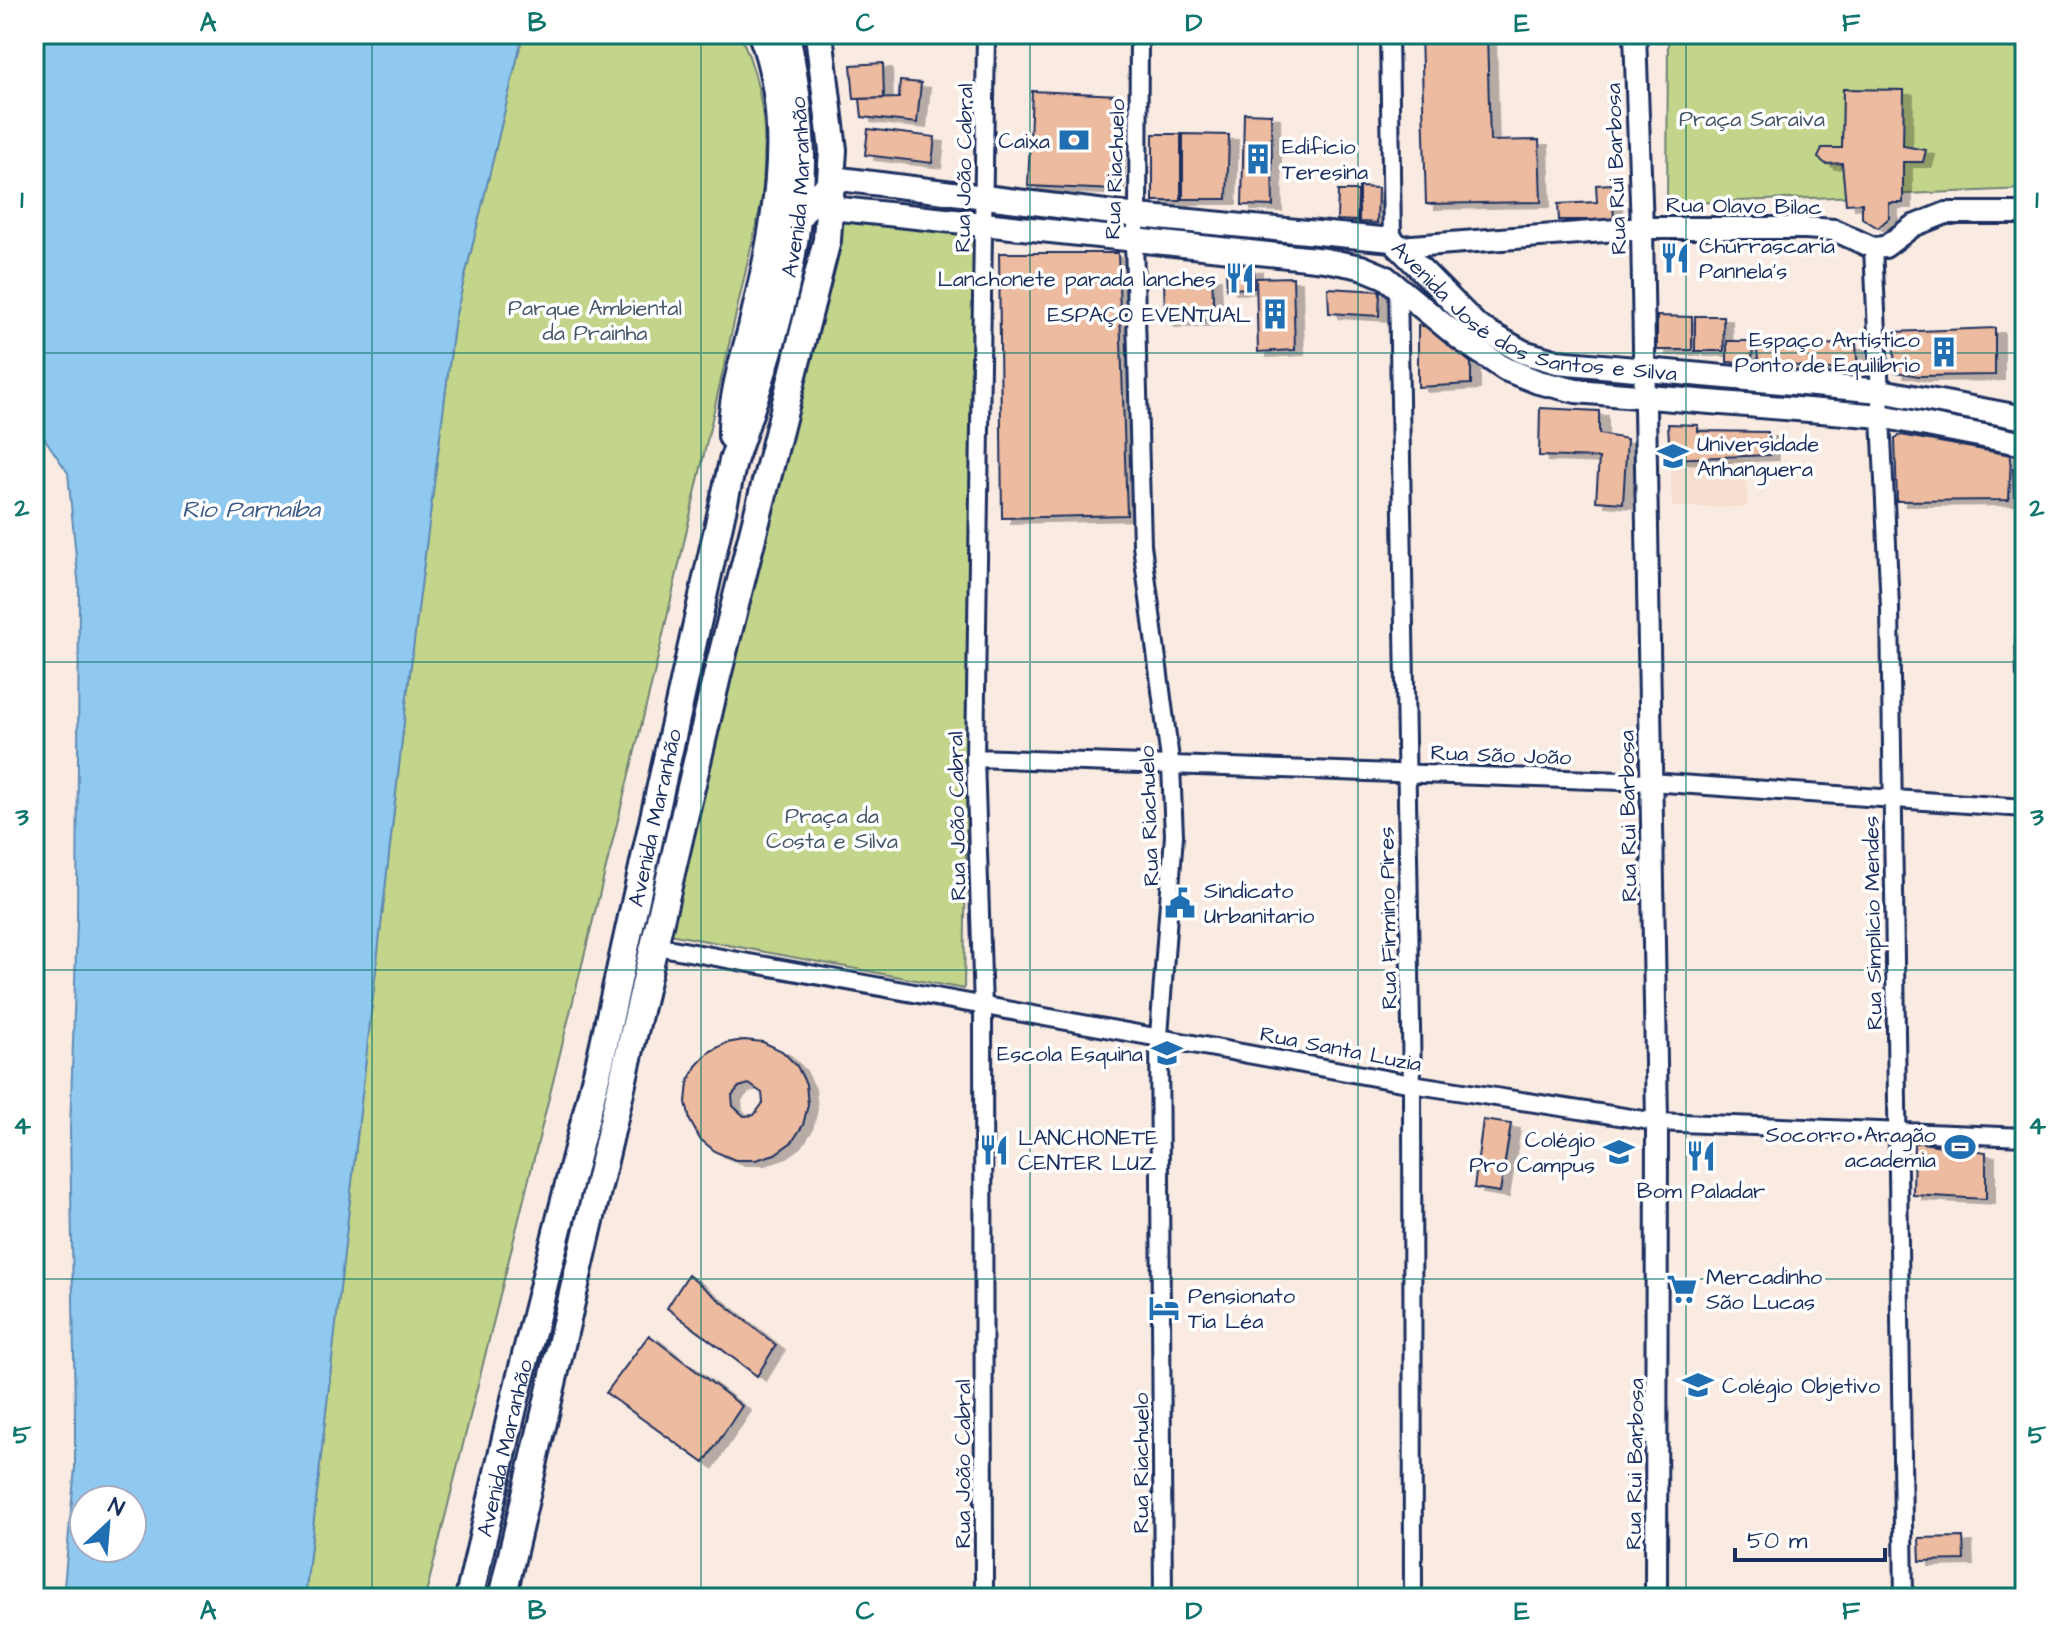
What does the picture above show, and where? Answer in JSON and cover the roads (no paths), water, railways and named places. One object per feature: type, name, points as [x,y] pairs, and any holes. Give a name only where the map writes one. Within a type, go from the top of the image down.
[{"type":"main road","points":[[733,461],[735,401],[772,242],[780,135],[774,77],[762,34]]},
{"type":"main road","name":"Avenida Maranhão","points":[[469,1598],[515,1399],[601,1057],[733,461],[753,402],[796,222],[800,174],[799,107],[786,34]]},
{"type":"main road","name":"Avenida Maranhão","points":[[502,1598],[717,676],[827,240],[830,105],[819,34]]},
{"type":"main road","points":[[796,222],[827,194],[800,174]]},
{"type":"main road","name":"Avenida José dos Santos e Silva","points":[[827,194],[986,196],[1396,244],[1477,326],[1523,352],[1557,362],[1881,391],[2025,418]]},
{"type":"main road","name":"Avenida José dos Santos e Silva","points":[[827,194],[983,225],[1325,260],[1361,267],[1398,286],[1462,340],[1505,369],[1576,391],[1881,416],[2025,444]]},
{"type":"street","name":"Rua João Cabral","points":[[984,1598],[983,1008],[975,758],[983,225],[986,196],[986,34]]},
{"type":"street","name":"Rua Riachuelo","points":[[1139,34],[1138,216],[1134,240],[1142,545],[1171,767],[1173,876],[1159,1036],[1163,1598]]},
{"type":"street","points":[[1389,34],[1396,244]]},
{"type":"street","name":"Rua Rui Barbosa","points":[[1635,34],[1642,228],[1657,1122],[1656,1598]]},
{"type":"street","points":[[1873,248],[1897,241],[1913,226],[1946,213],[2025,213]]},
{"type":"street","name":"Rua Olavo Bilac","points":[[1396,244],[1642,228],[1834,230],[1873,248]]},
{"type":"street","name":"Rua Simplício Mendes","points":[[1873,248],[1890,607],[1904,1598]]},
{"type":"street","name":"Rua Firmino Pires","points":[[1398,286],[1412,1084],[1413,1598]]},
{"type":"street","name":"Rua São João","points":[[975,758],[1650,782],[2025,808]]},
{"type":"street","name":"Rua Santa Luzia","points":[[656,946],[1412,1084],[1657,1122],[1897,1129],[2025,1137]]},
{"type":"water","name":"Rio Parnaíba","points":[[34,34],[523,34],[455,318],[406,704],[305,1598],[63,1598],[68,1543],[68,1564],[148,1564],[148,1484],[73,1484],[70,1132],[77,921],[79,589],[68,473],[34,423]]},
{"type":"place","name":"Caixa","points":[[1074,140]]},
{"type":"place","name":"Edifício Teresina","points":[[1258,159]]},
{"type":"place","name":"Churrascaria Pannela's","points":[[1675,258]]},
{"type":"place","name":"Lanchonete parada lanches","points":[[1240,278]]},
{"type":"place","name":"ESPAÇO EVENTUAL","points":[[1275,314]]},
{"type":"place","name":"Espaço Artístico Ponto de Equilíbrio","points":[[1944,352]]},
{"type":"place","name":"Universidade Anhanguera","points":[[1673,456]]},
{"type":"place","name":"Sindicato Urbanitario","points":[[1180,903]]},
{"type":"place","name":"Escola Esquina","points":[[1167,1053]]},
{"type":"place","name":"Socorro Aragão academia","points":[[1960,1147]]},
{"type":"place","name":"LANCHONETE CENTER LUZ","points":[[994,1150]]},
{"type":"place","name":"Colégio Pro Campus","points":[[1619,1152]]},
{"type":"place","name":"Bom Paladar","points":[[1701,1156]]},
{"type":"place","name":"Mercadinho São Lucas","points":[[1682,1289]]},
{"type":"place","name":"Pensionato Tia Léa","points":[[1164,1308]]},
{"type":"place","name":"Colégio Objetivo","points":[[1698,1385]]},
{"type":"park label","name":"Praça Saraiva","points":[[1752,118]]},
{"type":"park label","name":"Parque Ambiental da Prainha","points":[[595,320]]},
{"type":"park label","name":"Praça da Costa e Silva","points":[[832,828]]}]
